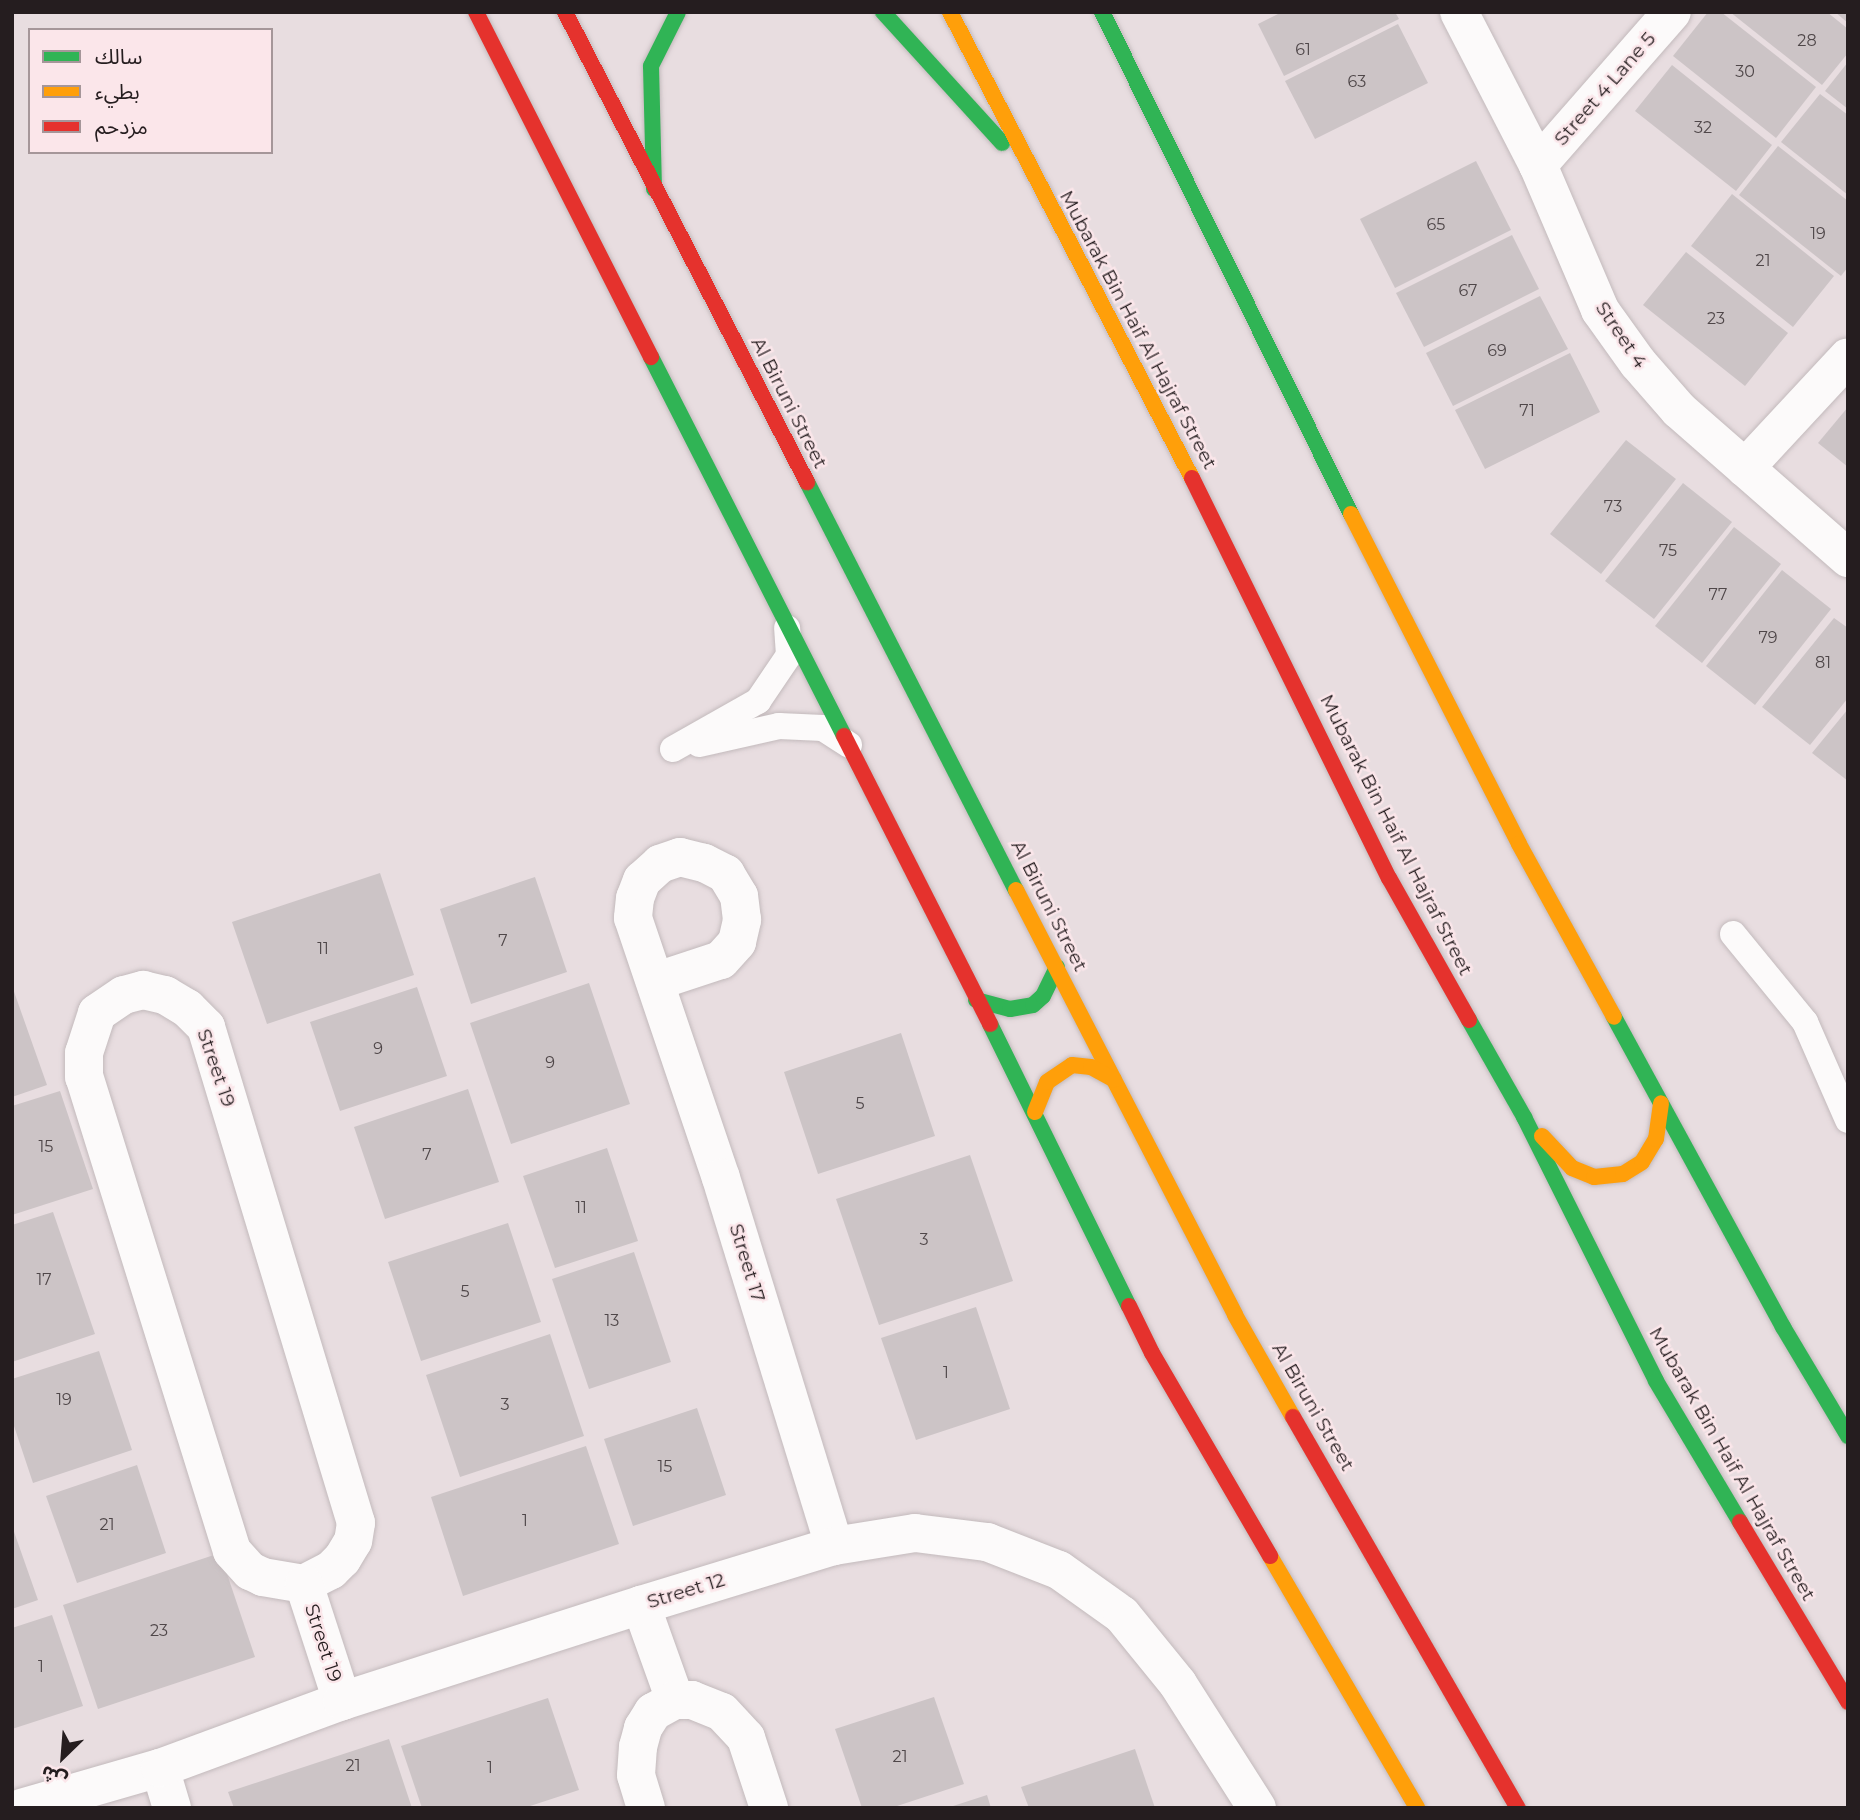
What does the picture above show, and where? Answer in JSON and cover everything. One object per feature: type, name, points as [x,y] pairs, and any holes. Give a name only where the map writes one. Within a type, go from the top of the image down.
[{"type":"street","points":[[476,12],[1035,1112],[1152,1353],[1417,1808]]},
{"type":"street","name":"Al Biruni Street","points":[[565,12],[1235,1315],[1518,1808]]},
{"type":"street","points":[[654,189],[651,66],[678,12]]},
{"type":"street","points":[[884,12],[1036,181]]},
{"type":"street","name":"Mubarak Bin Haif Al Hajraf Street","points":[[950,12],[1036,181],[1148,389],[1389,878],[1524,1117],[1656,1381],[1848,1702]]},
{"type":"street","points":[[1102,12],[1264,341],[1507,819],[1783,1327],[1848,1436]]},
{"type":"street","name":"Street 4","points":[[1459,12],[1538,165],[1600,310],[1638,363],[1679,410],[1848,558]]},
{"type":"street","name":"Street 4 Lane 5","points":[[1538,165],[1672,12]]},
{"type":"street","points":[[1745,468],[1848,357]]},
{"type":"street","points":[[976,1000],[1010,1009],[1033,1005],[1043,996],[1057,967]]},
{"type":"street","name":"Street 17","points":[[657,981],[721,1178],[834,1546]]},
{"type":"street","name":"Street 19","points":[[143,990],[165,995],[187,1008],[206,1027],[356,1523],[353,1541],[342,1559],[331,1570],[303,1584],[263,1577],[250,1571],[232,1551],[84,1077],[84,1053],[97,1013],[124,995],[143,990]]},
{"type":"street","points":[[1035,1112],[1047,1082],[1072,1065],[1091,1067],[1114,1080]]},
{"type":"street","points":[[1524,1117],[1572,1168],[1594,1177],[1623,1174],[1642,1163],[1656,1139],[1661,1103]]},
{"type":"street","name":"Street 12","points":[[21,1808],[160,1768],[342,1701],[641,1605],[834,1546],[915,1533],[987,1542],[1059,1570],[1122,1615],[1178,1684],[1257,1808]]},
{"type":"street","name":"Street 19","points":[[303,1584],[342,1701]]},
{"type":"street","points":[[641,1605],[675,1700]]},
{"type":"street","points":[[646,1808],[636,1775],[638,1747],[643,1728],[653,1712],[675,1700],[692,1700],[709,1705],[736,1724],[746,1738],[769,1808]]},
{"type":"street","points":[[160,1768],[172,1808]]},
{"type":"lane","points":[[787,622],[789,656],[758,701],[673,749],[779,726],[823,728],[849,745]]},
{"type":"lane","points":[[1733,934],[1805,1022],[1848,1120]]},
{"type":"building","points":[[1282,12],[1395,12],[1399,19],[1284,76],[1258,24]]},
{"type":"building","points":[[1708,12],[1721,12],[1816,87],[1776,138],[1673,56]]},
{"type":"building","points":[[1730,12],[1827,12],[1848,29],[1848,53],[1822,85]]},
{"type":"building","points":[[1835,12],[1848,12],[1848,23]]},
{"type":"building","points":[[1398,24],[1428,83],[1315,139],[1285,81]]},
{"type":"building","points":[[1848,62],[1848,109],[1825,91]]},
{"type":"building","points":[[1672,65],[1772,145],[1736,191],[1635,111]]},
{"type":"building","points":[[1820,94],[1848,115],[1848,195],[1781,142]]},
{"type":"building","points":[[1778,146],[1848,201],[1848,267],[1841,276],[1739,195]]},
{"type":"building","points":[[1476,161],[1511,230],[1395,288],[1360,219]]},
{"type":"building","points":[[1732,194],[1834,276],[1793,327],[1691,246]]},
{"type":"building","points":[[1512,235],[1539,289],[1424,347],[1396,293]]},
{"type":"building","points":[[1686,252],[1788,333],[1745,386],[1643,305]]},
{"type":"building","points":[[1540,296],[1568,349],[1453,406],[1426,353]]},
{"type":"building","points":[[1570,353],[1600,412],[1485,469],[1455,410]]},
{"type":"building","points":[[1848,407],[1848,467],[1818,443]]},
{"type":"building","points":[[1626,440],[1676,479],[1601,574],[1550,534]]},
{"type":"building","points":[[1683,483],[1732,522],[1654,619],[1605,581]]},
{"type":"building","points":[[1734,527],[1781,564],[1702,663],[1655,626]]},
{"type":"building","points":[[1782,570],[1831,609],[1755,705],[1706,666]]},
{"type":"building","points":[[1834,618],[1848,628],[1848,698],[1810,745],[1762,707]]},
{"type":"building","points":[[1848,709],[1848,781],[1812,753]]},
{"type":"building","points":[[380,873],[414,975],[267,1024],[232,922]]},
{"type":"building","points":[[535,877],[567,972],[471,1004],[440,909]]},
{"type":"building","points":[[589,983],[630,1104],[511,1144],[470,1023]]},
{"type":"building","points":[[12,986],[47,1085],[12,1097]]},
{"type":"building","points":[[417,987],[447,1076],[340,1111],[310,1022]]},
{"type":"building","points":[[901,1033],[935,1136],[818,1174],[784,1072]]},
{"type":"building","points":[[468,1089],[499,1182],[385,1219],[354,1127]]},
{"type":"building","points":[[60,1091],[93,1189],[12,1215],[12,1106]]},
{"type":"building","points":[[607,1148],[638,1241],[555,1268],[523,1176]]},
{"type":"building","points":[[970,1155],[1013,1281],[879,1325],[836,1199]]},
{"type":"building","points":[[53,1212],[95,1334],[12,1362],[12,1225]]},
{"type":"building","points":[[508,1223],[541,1322],[421,1361],[388,1262]]},
{"type":"building","points":[[634,1252],[671,1362],[589,1389],[552,1279]]},
{"type":"building","points":[[976,1307],[1010,1409],[916,1440],[881,1338]]},
{"type":"building","points":[[550,1334],[584,1436],[460,1477],[426,1375]]},
{"type":"building","points":[[99,1351],[132,1450],[33,1483],[12,1420],[12,1379]]},
{"type":"building","points":[[697,1408],[726,1495],[633,1526],[604,1439]]},
{"type":"building","points":[[586,1446],[619,1544],[463,1596],[431,1497]]},
{"type":"building","points":[[137,1465],[166,1553],[77,1583],[46,1496]]},
{"type":"building","points":[[12,1526],[38,1600],[12,1609]]},
{"type":"building","points":[[220,1553],[255,1657],[98,1709],[63,1605]]},
{"type":"building","points":[[52,1615],[83,1706],[12,1729],[12,1628]]},
{"type":"building","points":[[934,1697],[964,1784],[891,1808],[862,1808],[835,1729]]},
{"type":"building","points":[[548,1698],[579,1790],[524,1808],[422,1808],[401,1746]]},
{"type":"building","points":[[389,1739],[412,1808],[234,1808],[228,1792]]},
{"type":"building","points":[[1135,1749],[1155,1808],[1029,1808],[1021,1787]]},
{"type":"building","points":[[987,1795],[991,1808],[950,1808],[950,1807]]},
{"type":"traffic: fast","points":[[654,189],[651,66],[678,12]]},
{"type":"traffic: fast","points":[[883,12],[1002,143]]},
{"type":"traffic: fast","points":[[1102,12],[1351,514]]},
{"type":"traffic: fast","points":[[651,357],[844,736]]},
{"type":"traffic: fast","points":[[807,482],[1016,890]]},
{"type":"traffic: fast","points":[[976,1000],[1010,1009],[1033,1005],[1043,996],[1057,967]]},
{"type":"traffic: fast","points":[[1614,1017],[1783,1327],[1848,1436]]},
{"type":"traffic: fast","points":[[1469,1020],[1524,1117],[1656,1381],[1740,1522]]},
{"type":"traffic: fast","points":[[990,1024],[1129,1306]]},
{"type":"traffic: slow","points":[[950,12],[1192,478]]},
{"type":"traffic: slow","points":[[1351,514],[1519,844],[1614,1017]]},
{"type":"traffic: slow","points":[[1016,890],[1235,1315],[1293,1417]]},
{"type":"traffic: slow","points":[[1035,1112],[1047,1082],[1072,1065],[1091,1067],[1114,1080]]},
{"type":"traffic: slow","points":[[1542,1136],[1572,1168],[1594,1177],[1623,1174],[1642,1162],[1656,1139],[1661,1103]]},
{"type":"traffic: slow","points":[[1270,1556],[1417,1808]]},
{"type":"traffic: jam","points":[[476,12],[651,357]]},
{"type":"traffic: jam","points":[[565,12],[807,482]]},
{"type":"traffic: jam","points":[[1192,478],[1389,878],[1469,1020]]},
{"type":"traffic: jam","points":[[844,736],[990,1024]]},
{"type":"traffic: jam","points":[[1129,1306],[1152,1353],[1270,1556]]},
{"type":"traffic: jam","points":[[1293,1417],[1518,1808]]},
{"type":"traffic: jam","points":[[1740,1522],[1848,1702]]}]
